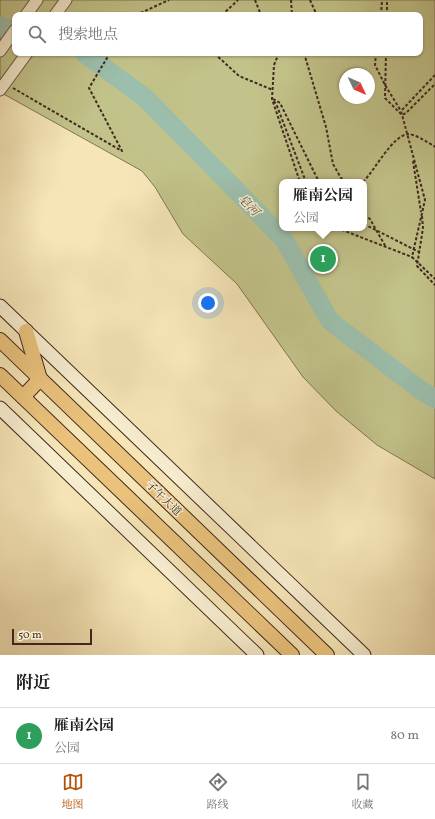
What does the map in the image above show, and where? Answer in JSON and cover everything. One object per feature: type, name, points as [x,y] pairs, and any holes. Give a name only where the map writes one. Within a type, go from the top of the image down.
[{"type":"main road","points":[[0,306],[364,655]]},
{"type":"main road","points":[[22,397],[40,379],[26,331]]},
{"type":"main road","name":"子午大道","points":[[0,340],[327,655]]},
{"type":"main road","points":[[0,375],[292,655]]},
{"type":"main road","points":[[0,408],[257,655]]},
{"type":"street","points":[[28,12],[37,0]]},
{"type":"street","points":[[0,51],[12,34]]},
{"type":"street","points":[[3,87],[25,56]]},
{"type":"path","points":[[143,12],[169,0]]},
{"type":"path","points":[[225,12],[238,0]]},
{"type":"path","points":[[255,0],[260,12]]},
{"type":"path","points":[[291,0],[292,12]]},
{"type":"path","points":[[310,0],[315,12]]},
{"type":"path","points":[[380,12],[382,0]]},
{"type":"path","points":[[387,0],[387,12]]},
{"type":"path","points":[[3,87],[122,151],[89,88],[108,56]]},
{"type":"path","points":[[217,56],[239,76],[273,90]]},
{"type":"path","points":[[277,56],[274,65],[272,99],[299,179]]},
{"type":"path","points":[[305,56],[326,126],[333,164],[342,179]]},
{"type":"path","points":[[376,56],[375,65],[401,111],[425,200],[412,257]]},
{"type":"path","points":[[386,56],[385,98],[402,115]]},
{"type":"path","points":[[401,111],[435,75]]},
{"type":"path","points":[[402,115],[406,113],[435,84]]},
{"type":"path","points":[[272,99],[277,106],[305,179]]},
{"type":"path","points":[[272,99],[280,103],[318,179]]},
{"type":"path","points":[[366,179],[388,148],[402,136],[409,134],[421,138],[435,147]]},
{"type":"path","points":[[411,150],[423,228],[417,266],[435,285]]},
{"type":"path","points":[[367,217],[370,219],[386,247]]},
{"type":"path","points":[[367,226],[419,252]]},
{"type":"path","points":[[345,231],[412,257],[435,279]]},
{"type":"green space","points":[[0,0],[435,0],[435,479],[377,445],[336,411],[303,377],[237,284],[183,234],[155,187],[142,171],[0,92]]},
{"type":"waterway","name":"皂河","points":[[0,26],[12,30]]},
{"type":"waterway","name":"皂河","points":[[88,56],[144,97],[285,241],[330,321],[422,391],[435,399]]},
{"type":"place","name":"雁南公园","points":[[323,259]]}]
